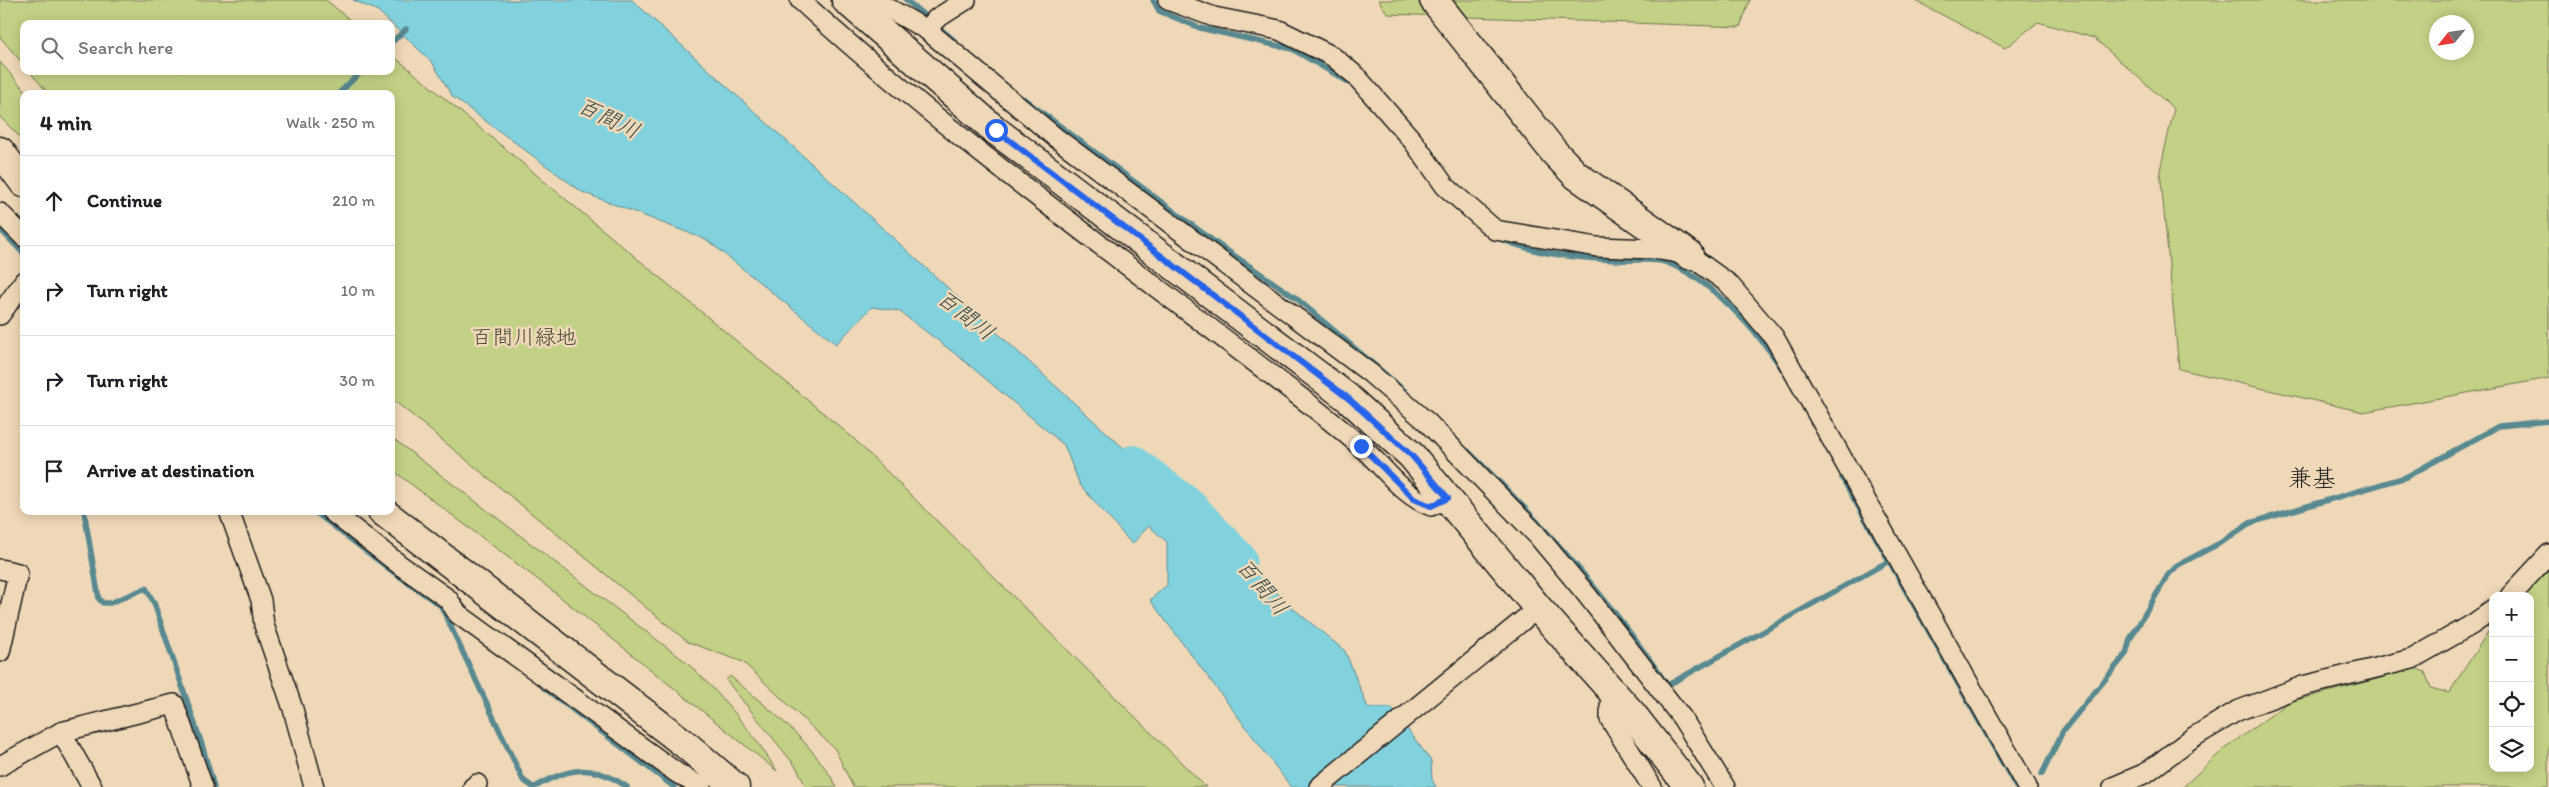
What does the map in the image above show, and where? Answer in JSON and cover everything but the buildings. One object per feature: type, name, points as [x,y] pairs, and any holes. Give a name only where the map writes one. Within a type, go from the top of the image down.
[{"type":"street","points":[[800,0],[838,35],[1015,181],[1289,388],[1354,440],[1414,499],[1431,506],[1448,498]]},
{"type":"street","points":[[846,0],[996,130],[1348,398],[1412,456],[1448,498],[1530,616],[1614,694],[1689,787]]},
{"type":"street","points":[[874,0],[931,24],[1055,137],[1370,373],[1427,422],[1536,534],[1587,595],[1682,718],[1725,787]]},
{"type":"street","points":[[931,24],[966,0]]},
{"type":"street","points":[[1168,0],[1214,17],[1279,30],[1332,56],[1355,75],[1413,141],[1445,186],[1495,230],[1597,248],[1654,249],[1689,255]]},
{"type":"street","points":[[1434,0],[1554,152],[1576,176],[1729,284],[1774,337],[2027,787]]},
{"type":"street","points":[[0,150],[20,178]]},
{"type":"street","points":[[0,213],[20,233]]},
{"type":"street","points":[[0,315],[20,287]]},
{"type":"street","points":[[230,515],[261,600],[264,625],[293,709],[314,787]]},
{"type":"street","points":[[336,515],[400,565],[448,599],[458,614],[676,773],[701,787]]},
{"type":"street","points":[[387,515],[686,745],[735,787]]},
{"type":"street","points":[[2514,592],[2549,554]]},
{"type":"street","points":[[0,569],[18,573],[0,652]]},
{"type":"street","points":[[2125,785],[2146,773],[2192,738],[2237,711],[2303,686],[2412,658],[2473,624],[2489,613]]},
{"type":"street","points":[[1319,787],[1530,616]]},
{"type":"street","points":[[1614,694],[1610,704],[1610,719],[1652,787]]},
{"type":"street","points":[[0,766],[61,732],[174,704],[203,787]]},
{"type":"street","points":[[61,732],[92,787]]},
{"type":"green space","points":[[0,0],[326,0],[350,20],[20,20],[20,60],[0,37]]},
{"type":"green space","points":[[1378,0],[1750,0],[1740,27],[1388,14]]},
{"type":"green space","points":[[1914,0],[2549,0],[2549,378],[2363,412],[2179,369],[2160,170],[2174,109],[2094,38],[2038,22],[2005,48]]},
{"type":"green space","name":"百間川緑地","points":[[395,57],[852,437],[1206,787],[853,787],[835,749],[743,662],[688,642],[395,401],[395,90],[46,90],[32,75],[395,75]]},
{"type":"green space","points":[[0,62],[24,90],[20,90],[20,137],[0,117]]},
{"type":"green space","points":[[395,440],[686,662],[712,687],[735,714],[757,741],[777,771],[549,588],[395,472]]},
{"type":"green space","points":[[2549,571],[2549,787],[2183,787],[2223,750],[2289,702],[2381,678],[2410,666],[2425,672],[2431,688],[2449,693],[2489,630],[2489,772],[2534,772],[2534,592],[2525,592]]},
{"type":"green space","points":[[730,676],[802,740],[827,770],[837,787],[806,787],[797,768],[726,680]]},
{"type":"water","points":[[353,0],[632,0],[1230,545],[1290,606],[1345,651],[1368,708],[1392,708],[1431,761],[1432,780],[1436,787],[1291,787],[1150,600],[1167,585],[1167,542],[1149,526],[1132,544],[1080,485],[1064,445],[962,359],[899,311],[872,307],[836,344],[707,240],[582,192],[453,97],[432,62],[395,27],[395,20],[388,20],[378,11]]},
{"type":"waterway","points":[[906,0],[954,40]]},
{"type":"waterway","points":[[1153,0],[1159,11],[1200,28],[1292,49],[1355,86]]},
{"type":"waterway","points":[[395,39],[406,29]]},
{"type":"waterway","points":[[342,90],[358,75]]},
{"type":"waterway","points":[[1024,99],[1216,243],[1296,298],[1405,391]]},
{"type":"waterway","points":[[0,229],[20,250]]},
{"type":"waterway","points":[[1500,239],[1529,249],[1558,255],[1603,259],[1654,260],[1665,262],[1681,269],[1698,279],[1731,307],[1760,339],[1782,369]]},
{"type":"waterway","points":[[2042,774],[2063,731],[2126,654],[2130,639],[2168,575],[2178,565],[2220,543],[2250,523],[2406,477],[2499,426],[2549,421]]},
{"type":"waterway","points":[[1468,451],[1522,505],[1573,562],[1621,621],[1666,683]]},
{"type":"waterway","name":"百間川","points":[[1133,462],[1188,504],[1240,559]]},
{"type":"waterway","points":[[1842,478],[1889,561]]},
{"type":"waterway","points":[[85,515],[99,599],[103,603],[110,603],[146,588],[154,603],[203,748],[214,787]]},
{"type":"waterway","points":[[319,515],[441,606],[523,780],[533,787]]},
{"type":"waterway","points":[[1668,685],[1889,561],[2016,787]]},
{"type":"waterway","points":[[543,687],[674,787]]},
{"type":"waterway","points":[[535,787],[559,775],[581,771],[603,774],[627,787]]},
{"type":"district","name":"兼基","points":[[2312,477]]},
{"type":"route","points":[[996,130],[1348,398],[1412,456],[1448,498],[1431,506],[1414,499],[1361,446]]}]
